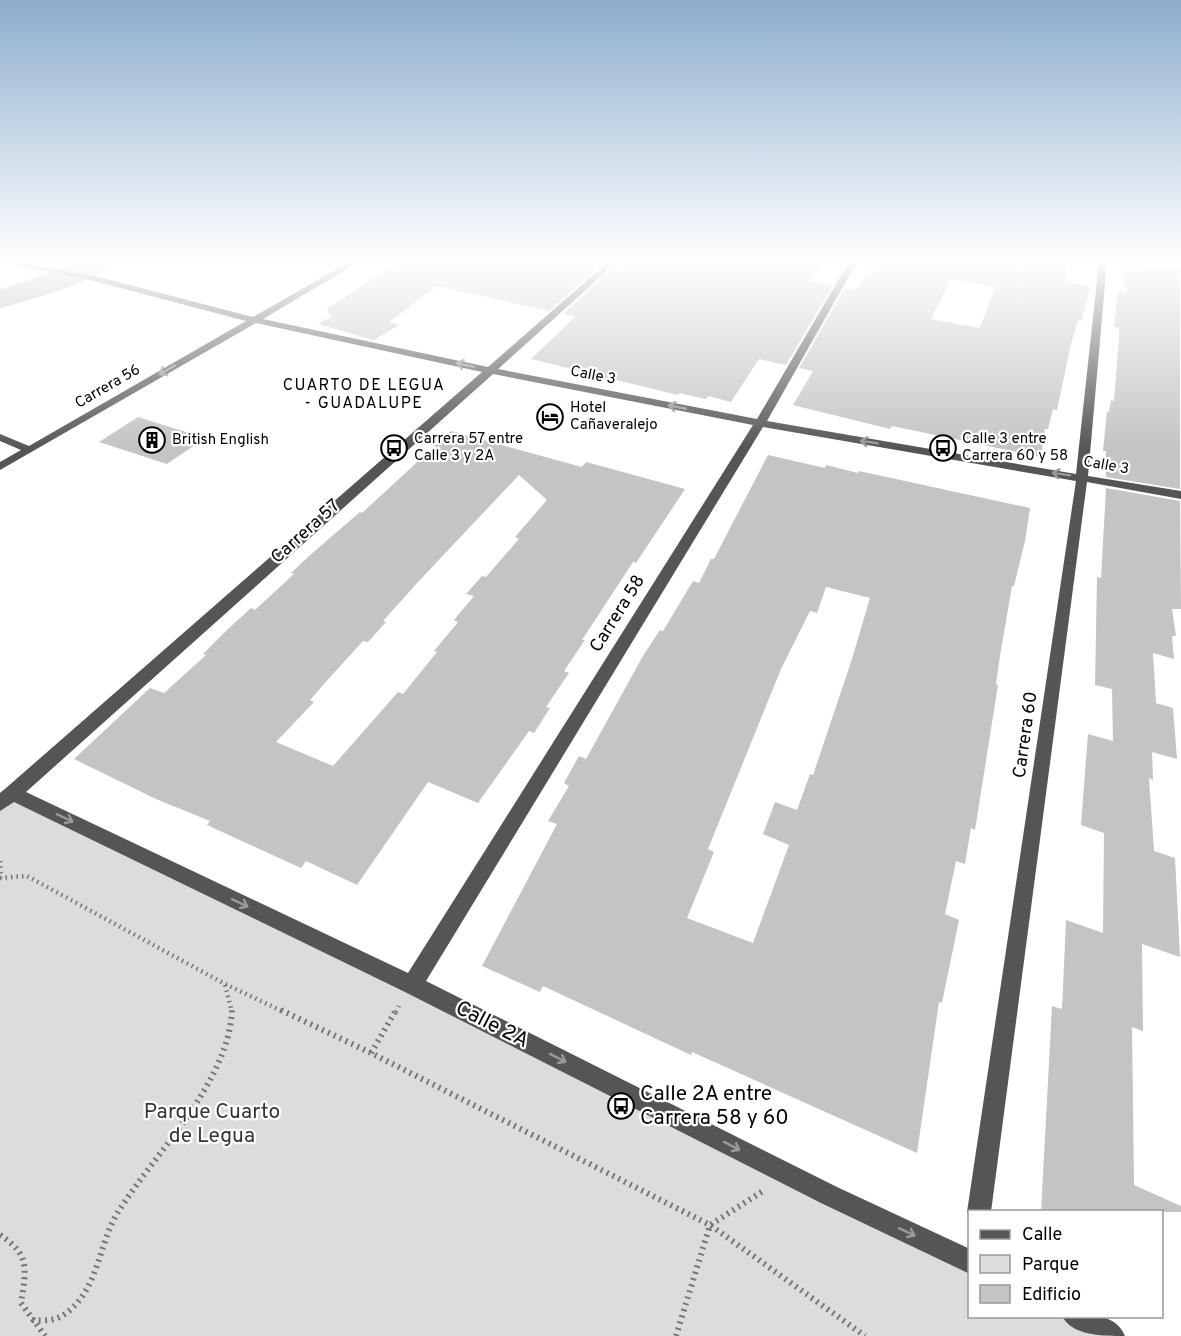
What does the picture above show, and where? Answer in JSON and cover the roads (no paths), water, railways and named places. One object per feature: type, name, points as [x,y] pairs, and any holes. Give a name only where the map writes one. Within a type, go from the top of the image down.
[{"type":"street","name":"Carrera 56","points":[[0,467],[246,324]]},
{"type":"street","name":"Calle 3","points":[[274,324],[488,370],[760,423],[1181,495]]},
{"type":"street","name":"Carrera 57","points":[[6,798],[541,324]]},
{"type":"street","name":"Carrera 58","points":[[412,985],[760,423],[817,324]]},
{"type":"street","name":"Carrera 60","points":[[979,1210],[1082,477],[1097,324]]},
{"type":"street","points":[[0,437],[29,450]]},
{"type":"street","name":"Calle 2A","points":[[6,798],[412,985],[829,1196],[968,1262]]},
{"type":"street","points":[[1077,1318],[1112,1336]]},
{"type":"place","name":"Hotel Cañaveralejo","points":[[550,417]]},
{"type":"place","name":"British English","points":[[152,440]]},
{"type":"place","name":"Carrera 57 entre Calle 3 y 2A","points":[[394,448]]},
{"type":"place","name":"Calle 3 entre Carrera 60 y 58","points":[[943,448]]},
{"type":"place","name":"Calle 2A entre Carrera 58 y 60","points":[[621,1106]]},
{"type":"district","name":"CUARTO DE LEGUA - GUADALUPE","points":[[364,395]]},
{"type":"park label","name":"Parque Cuarto de Legua","points":[[212,1124]]}]
